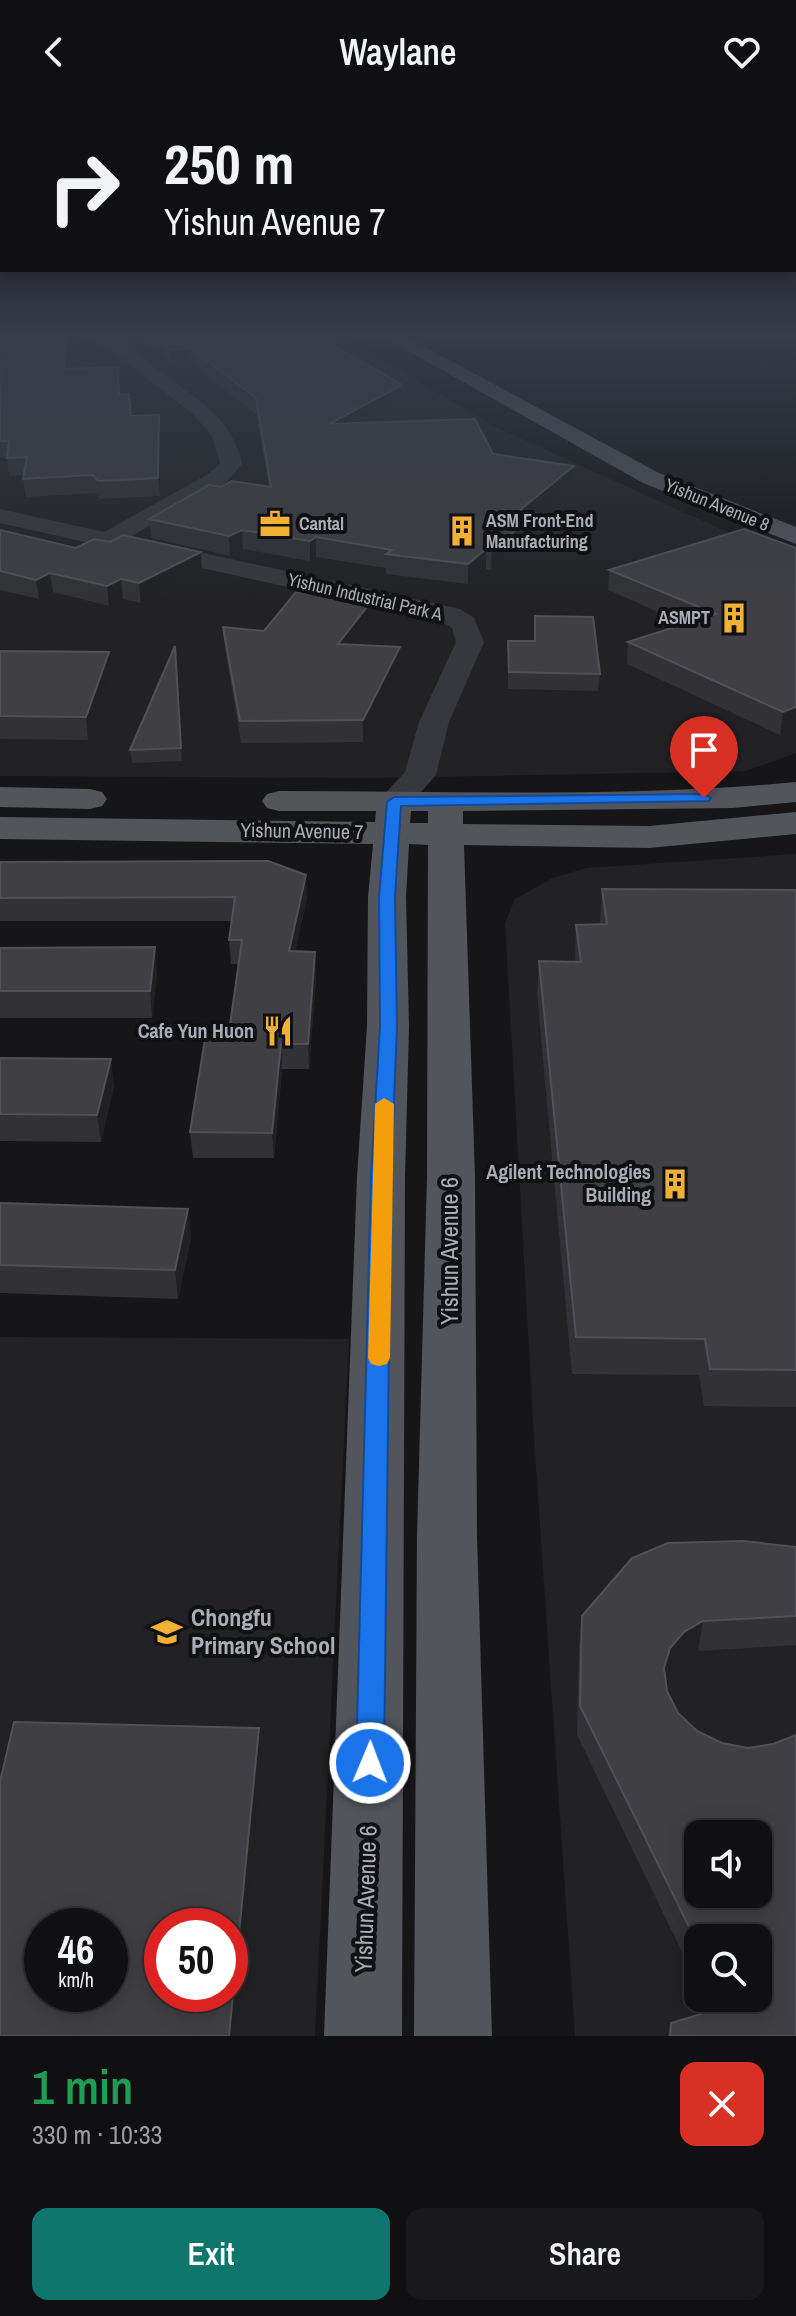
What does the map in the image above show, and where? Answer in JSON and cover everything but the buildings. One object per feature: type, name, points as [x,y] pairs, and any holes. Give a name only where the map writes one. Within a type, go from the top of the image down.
[{"type":"main road","name":"Yishun Avenue 8","points":[[552,424],[651,478],[796,536]]},
{"type":"main road","name":"Yishun Avenue 8","points":[[583,424],[677,474],[796,519]]},
{"type":"main road","name":"Yishun Avenue 7","points":[[444,818],[796,792]]},
{"type":"main road","name":"Yishun Avenue 7","points":[[0,797],[144,814],[444,818],[649,837],[796,823]]},
{"type":"main road","name":"Yishun Avenue 7","points":[[0,828],[144,814]]},
{"type":"main road","name":"Yishun Avenue 6","points":[[363,2036],[381,1177],[388,1026],[387,897],[392,817]]},
{"type":"main road","name":"Yishun Avenue 6","points":[[444,818],[451,1177],[447,1536],[453,2036]]},
{"type":"street","points":[[107,540],[218,478],[231,464],[231,453],[213,424]]},
{"type":"street","name":"Yishun Industrial Park A","points":[[0,516],[450,615],[464,624],[470,642],[434,722],[420,775],[392,817]]},
{"type":"street","points":[[420,775],[444,818]]},
{"type":"shaded area","points":[[0,424],[490,424],[796,563],[796,753],[746,771],[373,778],[0,776]]},
{"type":"shaded area","points":[[796,854],[796,2036],[575,2036],[534,1438],[505,923],[515,899],[553,878],[586,868]]},
{"type":"shaded area","name":"Chongfu Primary School","points":[[0,1337],[349,1339],[315,2036],[0,2036]]},
{"type":"slow traffic","points":[[379,1358],[384,1104]]},
{"type":"place","name":"Cantal","points":[[275,524]]},
{"type":"place","name":"ASM Front-End Manufacturing","points":[[462,531]]},
{"type":"place","name":"ASMPT","points":[[734,618]]},
{"type":"place","name":"Cafe Yun Huon","points":[[278,1031]]},
{"type":"place","name":"Agilent Technologies Building","points":[[675,1184]]},
{"type":"place","name":"Chongfu Primary School","points":[[167,1632]]},
{"type":"route","points":[[370,1763],[381,1177],[388,1026],[387,897],[394,802],[704,798]]}]
